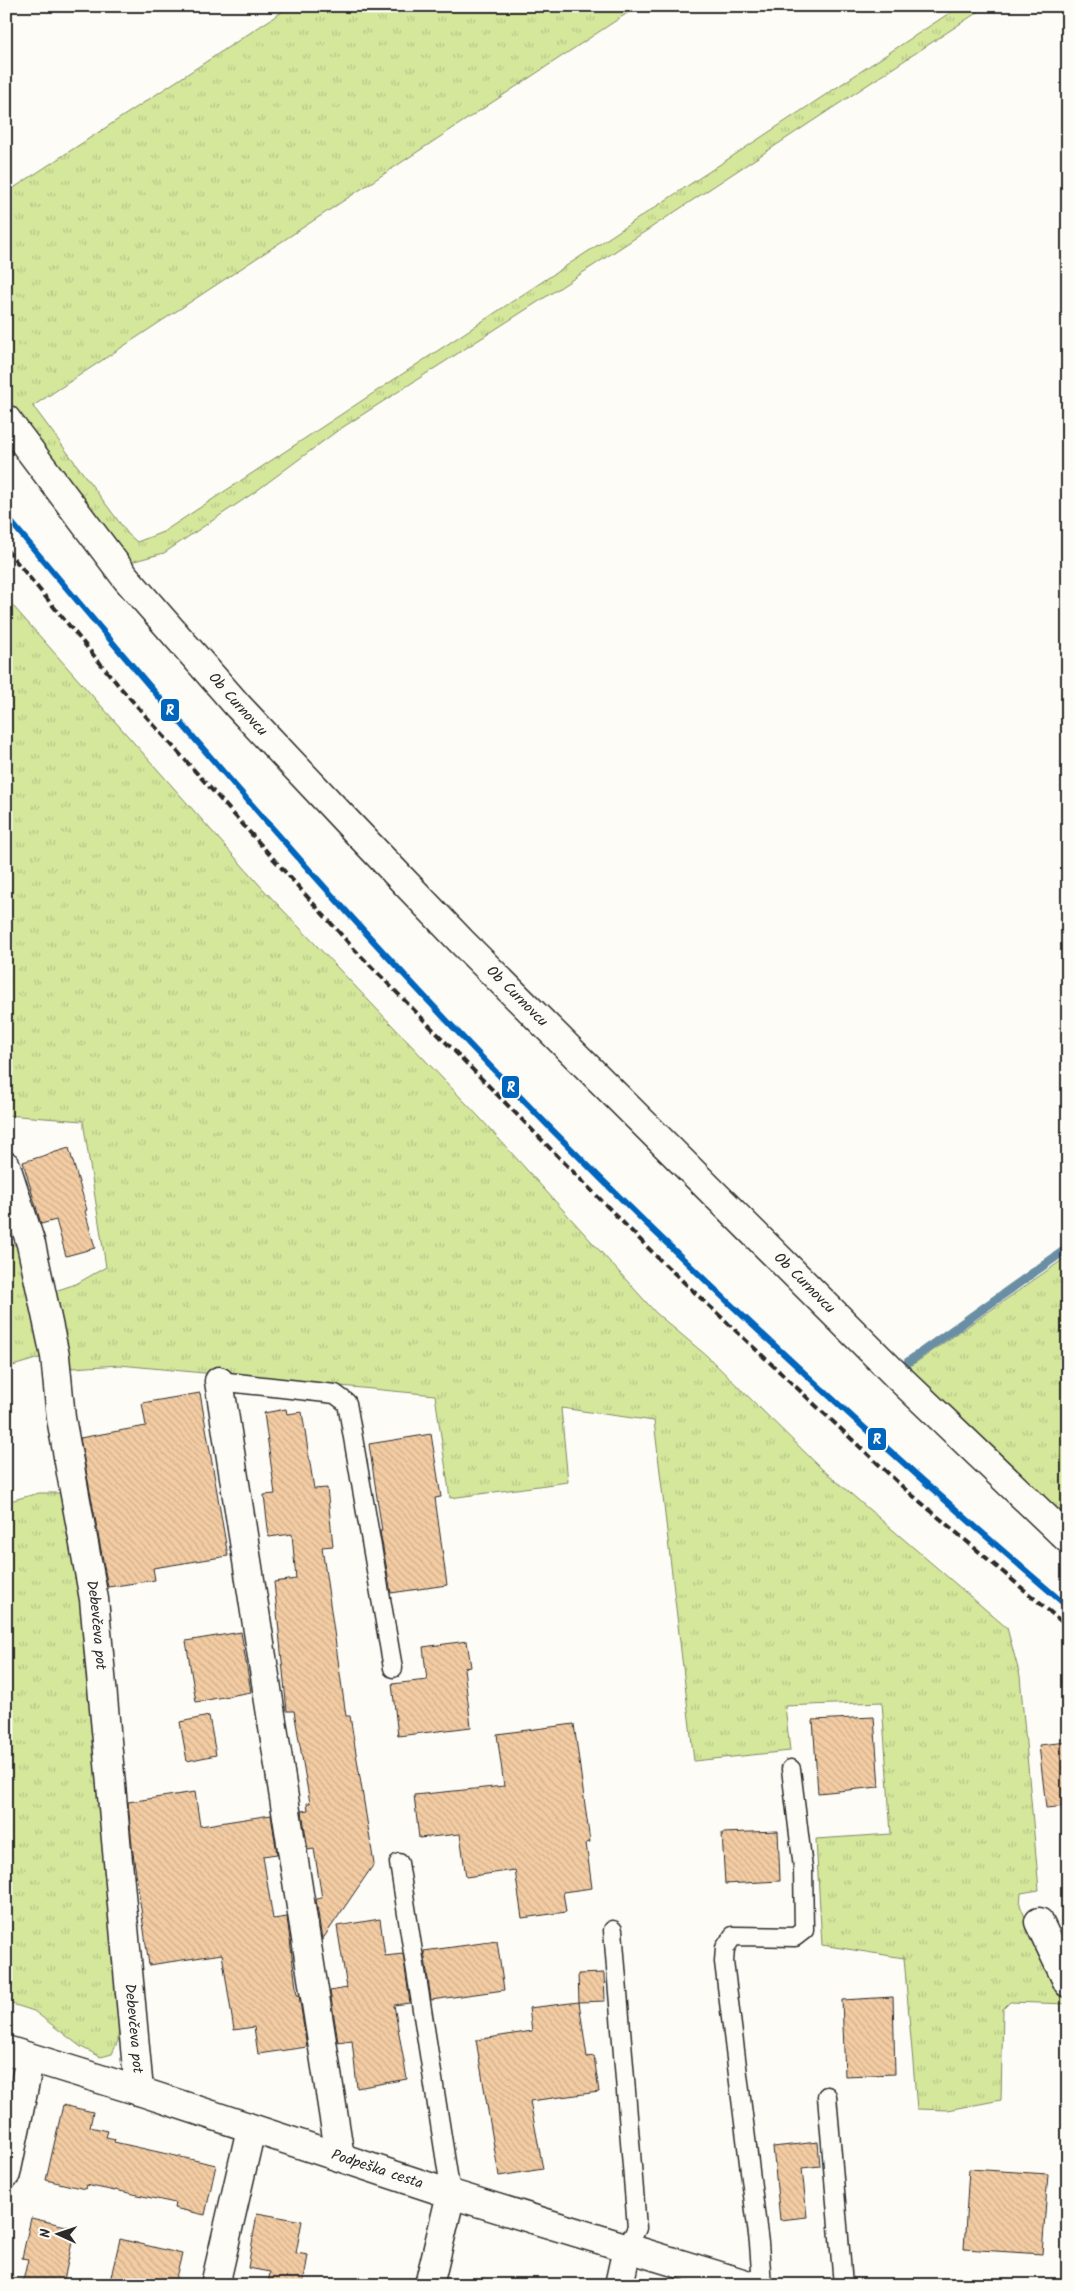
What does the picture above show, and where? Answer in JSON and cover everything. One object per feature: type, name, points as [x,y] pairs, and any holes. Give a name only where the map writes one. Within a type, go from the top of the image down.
[{"type":"street","name":"Ob Curnovcu","points":[[6,419],[126,578],[238,706],[351,826],[461,941],[894,1374],[1068,1539]]},
{"type":"street","name":"Debevčeva pot","points":[[6,1166],[31,1244],[55,1356],[61,1418],[94,1599],[139,2091]]},
{"type":"street","points":[[219,1381],[340,2157]]},
{"type":"street","points":[[1039,1922],[1068,1983]]},
{"type":"street","name":"Podpeška cesta","points":[[18,2054],[139,2091],[451,2194],[749,2285]]},
{"type":"street","points":[[6,2174],[18,2054]]},
{"type":"street","points":[[215,2285],[252,2129]]},
{"type":"street","points":[[429,2285],[451,2194]]},
{"type":"street","points":[[619,2285],[628,2248]]},
{"type":"lane","points":[[219,1381],[335,1394],[346,1403],[392,1668]]},
{"type":"lane","points":[[762,2285],[759,2244],[724,1962],[725,1948],[733,1936],[795,1937],[804,1930],[803,1868],[791,1769]]},
{"type":"lane","points":[[398,1864],[451,2194]]},
{"type":"lane","points":[[612,1930],[637,2228],[628,2248]]},
{"type":"lane","points":[[827,2096],[843,2285]]},
{"type":"green space","points":[[291,6],[638,6],[33,406],[128,534],[137,542],[163,532],[960,6],[987,6],[558,289],[337,431],[255,492],[164,553],[127,563],[6,406],[6,193]]},
{"type":"green space","points":[[6,598],[263,889],[480,1118],[656,1313],[707,1356],[822,1469],[1007,1628],[1020,1676],[1039,1890],[1021,1893],[1020,1905],[1029,1927],[1053,1968],[1068,2004],[1010,2002],[1003,2009],[1001,2100],[948,2110],[917,2109],[904,1958],[822,1945],[816,1839],[891,1834],[882,1702],[785,1706],[790,1751],[694,1761],[654,1421],[561,1408],[568,1482],[450,1498],[435,1395],[120,1365],[72,1368],[66,1360],[52,1292],[76,1284],[106,1267],[83,1121],[6,1115]]},
{"type":"green space","points":[[22,1243],[46,1356],[6,1368],[6,1246]]},
{"type":"green space","points":[[1068,1256],[1068,1530],[900,1371],[918,1361]]},
{"type":"green space","points":[[39,1493],[66,1493],[85,1599],[119,2016],[118,2041],[112,2054],[101,2057],[81,2047],[34,2011],[6,2002],[6,1502]]},
{"type":"building","points":[[69,1148],[87,1210],[85,1211],[95,1248],[66,1256],[56,1220],[41,1224],[23,1162]]},
{"type":"building","points":[[200,1393],[228,1556],[153,1568],[155,1580],[108,1587],[80,1438],[146,1426],[142,1403]]},
{"type":"building","points":[[286,1409],[287,1414],[302,1412],[314,1489],[327,1488],[333,1546],[322,1547],[346,1716],[350,1716],[374,1864],[322,1940],[316,1899],[322,1898],[314,1849],[308,1850],[302,1811],[308,1810],[307,1803],[310,1803],[294,1711],[287,1711],[274,1582],[296,1579],[292,1534],[269,1537],[264,1495],[275,1494],[264,1413]]},
{"type":"building","points":[[431,1434],[441,1497],[435,1498],[447,1585],[391,1593],[380,1531],[382,1531],[369,1444]]},
{"type":"building","points":[[241,1632],[251,1692],[196,1702],[186,1641]]},
{"type":"building","points":[[467,1641],[471,1667],[464,1668],[471,1727],[398,1736],[392,1684],[427,1680],[423,1647]]},
{"type":"building","points":[[209,1716],[216,1755],[187,1761],[180,1722]]},
{"type":"building","points":[[874,1717],[879,1787],[818,1793],[813,1720]]},
{"type":"building","points":[[574,1724],[590,1842],[586,1843],[592,1888],[563,1892],[566,1912],[522,1918],[515,1870],[466,1877],[460,1834],[419,1838],[414,1795],[504,1786],[497,1734]]},
{"type":"building","points":[[1068,1742],[1068,1806],[1046,1808],[1039,1745]]},
{"type":"building","points":[[195,1792],[200,1826],[271,1815],[277,1854],[263,1856],[273,1919],[287,1917],[297,1995],[299,1995],[307,2047],[258,2054],[254,2027],[234,2030],[222,1954],[149,1965],[132,1846],[128,1802]]},
{"type":"building","points":[[778,1831],[780,1881],[725,1884],[722,1833]]},
{"type":"building","points":[[380,1919],[385,1956],[403,1954],[410,2003],[394,2005],[407,2079],[357,2088],[352,2040],[338,2042],[330,1991],[347,1988],[337,1926]]},
{"type":"building","points":[[497,1941],[504,1990],[431,2000],[424,1951]]},
{"type":"building","points":[[604,1973],[605,2001],[579,2002],[578,1974]]},
{"type":"building","points":[[893,1997],[895,2074],[845,2076],[842,2000]]},
{"type":"building","points":[[579,2002],[587,2057],[594,2056],[599,2092],[530,2101],[543,2169],[499,2176],[476,2040],[532,2031],[529,2008]]},
{"type":"building","points":[[63,2105],[93,2112],[90,2127],[108,2131],[106,2137],[115,2139],[114,2142],[216,2165],[205,2215],[174,2208],[175,2203],[115,2190],[86,2185],[85,2189],[46,2180]]},
{"type":"building","points":[[818,2142],[820,2166],[802,2168],[807,2217],[780,2220],[773,2147]]},
{"type":"building","points":[[969,2169],[1048,2174],[1042,2254],[964,2249]]},
{"type":"building","points":[[257,2213],[302,2221],[296,2253],[308,2255],[303,2285],[268,2285],[270,2272],[248,2268]]},
{"type":"building","points":[[31,2218],[75,2228],[63,2285],[22,2285],[28,2259],[22,2258]]},
{"type":"building","points":[[120,2239],[182,2254],[174,2285],[109,2285]]},
{"type":"waterway","points":[[908,1362],[1068,1248]]},
{"type":"railway","points":[[6,549],[119,686],[354,949],[658,1258],[905,1489],[1068,1627]]},
{"type":"transit line","name":"R","points":[[6,516],[292,851],[411,982],[542,1120],[762,1334],[913,1472],[1068,1607]]}]
